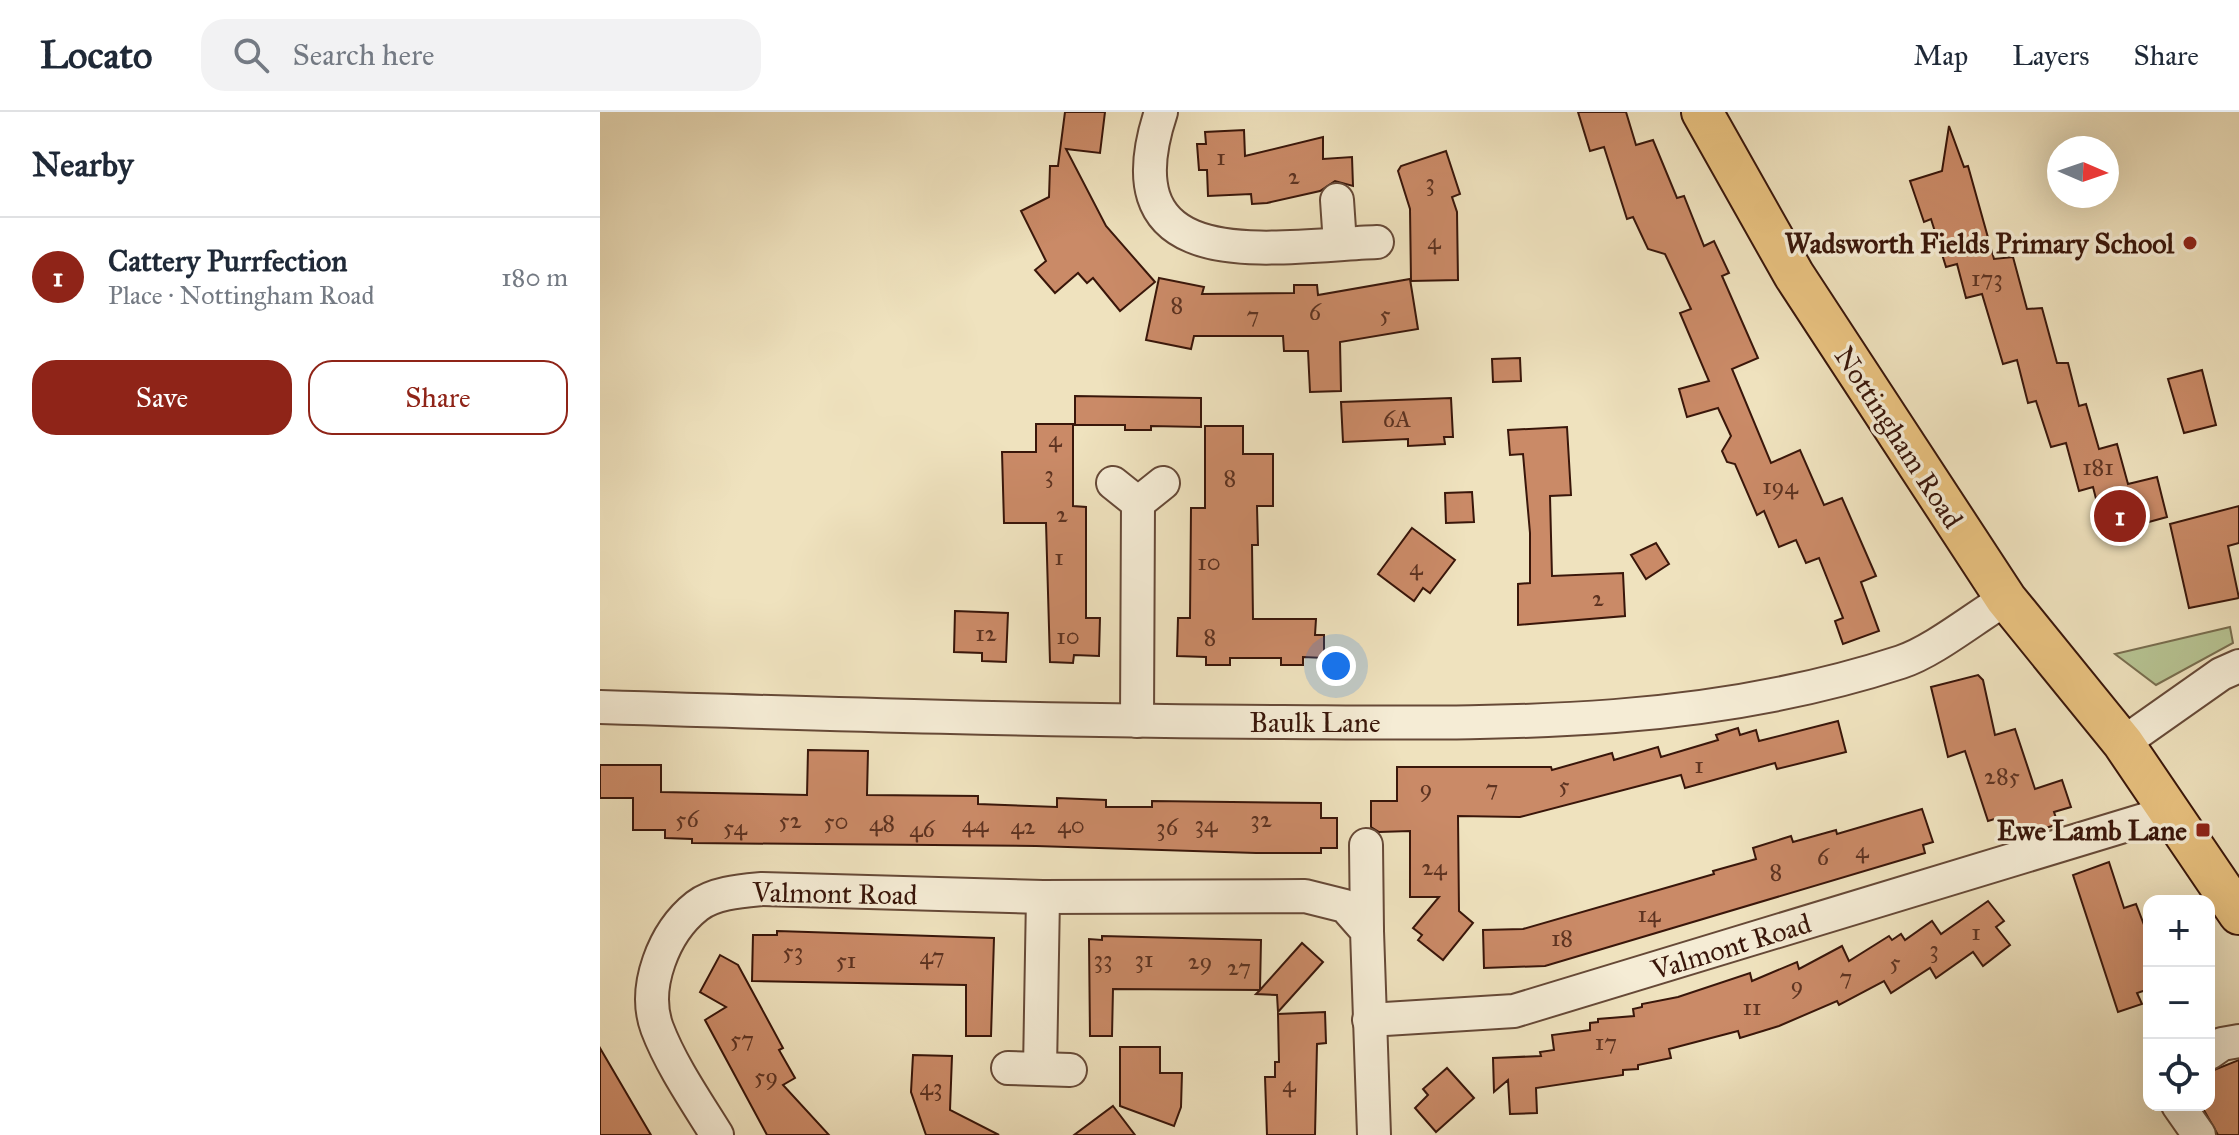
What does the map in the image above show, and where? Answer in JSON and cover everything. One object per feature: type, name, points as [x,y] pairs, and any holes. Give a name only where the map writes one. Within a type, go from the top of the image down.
[{"type":"main road","name":"Nottingham Road","points":[[1702,112],[1794,275],[2006,599],[2123,743],[2239,914]]},
{"type":"street","points":[[1161,112],[1150,155],[1150,187],[1159,208],[1172,224],[1204,243],[1222,247],[1377,242]]},
{"type":"street","points":[[1337,200],[1340,244]]},
{"type":"street","points":[[1113,483],[1138,503]]},
{"type":"street","points":[[1138,503],[1163,483]]},
{"type":"street","points":[[1137,721],[1138,503]]},
{"type":"street","name":"Baulk Lane","points":[[600,707],[1137,721],[1563,721],[1659,714],[1761,700],[1906,661],[2006,599]]},
{"type":"street","points":[[2123,743],[2221,674],[2239,666]]},
{"type":"street","name":"Valmont Road","points":[[1369,1020],[1514,1011],[2170,812]]},
{"type":"street","points":[[1366,845],[1374,1135]]},
{"type":"street","name":"Valmont Road","points":[[717,1135],[656,1025],[652,980],[668,940],[698,905],[732,892],[762,889],[1043,897],[1305,896],[1345,906],[1367,931]]},
{"type":"street","points":[[1008,1068],[1055,1069],[1043,897]]},
{"type":"street","points":[[2215,1049],[2222,1044],[2239,1041]]},
{"type":"street","points":[[2182,1111],[2199,1135]]},
{"type":"green space","points":[[2230,627],[2233,643],[2156,685],[2115,654]]},
{"type":"building","points":[[1065,112],[1105,112],[1100,153],[1066,149],[1106,226],[1155,282],[1120,311],[1093,278],[1087,283],[1078,273],[1055,293],[1035,270],[1046,261],[1021,211],[1049,197],[1050,166],[1058,166]]},
{"type":"building","points":[[1578,112],[1626,112],[1636,145],[1653,140],[1677,198],[1684,196],[1704,246],[1714,241],[1729,273],[1722,276],[1758,358],[1732,369],[1771,463],[1800,450],[1824,505],[1842,498],[1876,576],[1861,582],[1879,631],[1843,644],[1835,621],[1843,618],[1819,558],[1806,563],[1796,540],[1779,547],[1764,511],[1757,515],[1735,464],[1727,462],[1722,451],[1731,436],[1718,408],[1687,417],[1679,389],[1709,381],[1680,313],[1691,309],[1665,254],[1648,249],[1633,217],[1627,219],[1604,147],[1590,151]]},
{"type":"building","points":[[1949,126],[1964,167],[1968,166],[1994,259],[2013,257],[2027,309],[2042,308],[2057,363],[2068,363],[2079,406],[2086,404],[2099,449],[2117,444],[2128,484],[2157,477],[2167,517],[2105,534],[2093,487],[2079,491],[2066,443],[2051,447],[2036,401],[2028,403],[2017,360],[2003,364],[1982,294],[1966,298],[1957,264],[1946,267],[1931,219],[1924,222],[1910,181],[1942,171]]},
{"type":"building","points":[[1244,130],[1245,156],[1323,137],[1323,159],[1352,157],[1353,186],[1335,181],[1320,191],[1267,203],[1252,204],[1251,194],[1208,196],[1207,170],[1199,170],[1197,144],[1206,144],[1205,132]]},
{"type":"building","points":[[1446,151],[1460,194],[1452,197],[1457,212],[1458,280],[1411,281],[1410,209],[1398,171],[1401,166]]},
{"type":"building","points":[[1159,278],[1204,287],[1202,294],[1294,293],[1294,285],[1317,285],[1318,295],[1410,279],[1418,329],[1340,342],[1341,391],[1310,392],[1308,351],[1284,351],[1283,336],[1194,336],[1191,349],[1146,340]]},
{"type":"building","points":[[1520,358],[1521,381],[1493,382],[1492,359]]},
{"type":"building","points":[[2202,370],[2216,425],[2184,433],[2168,379]]},
{"type":"building","points":[[1075,396],[1201,398],[1201,427],[1151,426],[1151,430],[1125,430],[1125,425],[1075,425]]},
{"type":"building","points":[[1451,398],[1453,437],[1444,437],[1445,444],[1408,446],[1408,439],[1343,442],[1341,402]]},
{"type":"building","points":[[1036,424],[1073,424],[1073,506],[1086,507],[1086,618],[1100,618],[1099,656],[1074,655],[1073,663],[1050,662],[1046,523],[1004,523],[1002,452],[1036,452]]},
{"type":"building","points":[[1205,426],[1243,426],[1243,454],[1273,454],[1273,506],[1257,506],[1258,545],[1252,545],[1253,619],[1316,619],[1315,635],[1324,635],[1324,658],[1303,657],[1303,665],[1281,665],[1281,658],[1230,658],[1230,665],[1206,665],[1206,657],[1177,656],[1178,618],[1190,618],[1191,508],[1205,508]]},
{"type":"building","points":[[1567,427],[1571,495],[1550,496],[1552,576],[1623,573],[1625,616],[1518,625],[1518,584],[1530,583],[1530,533],[1523,454],[1510,455],[1508,430]]},
{"type":"building","points":[[1472,492],[1474,522],[1446,523],[1445,493]]},
{"type":"building","points":[[2239,506],[2239,543],[2228,546],[2239,598],[2189,608],[2170,524]]},
{"type":"building","points":[[1412,528],[1455,560],[1430,593],[1423,588],[1414,601],[1378,574]]},
{"type":"building","points":[[1656,543],[1669,564],[1646,579],[1631,555]]},
{"type":"building","points":[[955,611],[1008,613],[1006,662],[982,661],[982,653],[954,652]]},
{"type":"building","points":[[1978,675],[1983,680],[1995,735],[2015,729],[2035,789],[2062,780],[2071,807],[2054,812],[2058,824],[2006,841],[1998,818],[1988,821],[1965,751],[1948,757],[1931,687]]},
{"type":"building","points":[[1838,721],[1846,752],[1777,769],[1775,763],[1685,788],[1681,775],[1520,817],[1458,816],[1459,911],[1473,923],[1443,960],[1418,940],[1422,935],[1413,928],[1439,897],[1410,897],[1410,831],[1379,832],[1371,827],[1371,801],[1397,801],[1397,767],[1551,767],[1552,770],[1612,753],[1614,760],[1658,747],[1661,757],[1718,740],[1716,735],[1738,728],[1740,735],[1756,730],[1759,741]]},
{"type":"building","points":[[808,750],[868,751],[867,795],[978,796],[978,804],[1057,807],[1057,798],[1106,800],[1106,807],[1152,807],[1152,801],[1321,803],[1321,818],[1337,818],[1337,848],[1321,848],[1321,853],[1256,853],[1036,846],[692,843],[692,839],[665,838],[665,830],[633,830],[633,798],[600,798],[600,765],[661,765],[661,792],[807,795]]},
{"type":"building","points":[[1922,809],[1933,842],[1923,845],[1925,853],[1545,966],[1484,968],[1483,930],[1523,929],[1714,874],[1713,871],[1756,859],[1753,848],[1791,836],[1793,842],[1836,830],[1837,834]]},
{"type":"building","points":[[2109,862],[2124,908],[2136,904],[2143,922],[2143,991],[2137,993],[2142,1004],[2118,1012],[2073,875]]},
{"type":"building","points":[[1988,901],[2004,921],[1996,927],[2010,945],[1983,966],[1973,952],[1936,978],[1930,968],[1891,993],[1884,981],[1839,1005],[1837,1001],[1779,1026],[1740,1038],[1738,1031],[1669,1049],[1671,1058],[1638,1065],[1638,1069],[1623,1070],[1623,1075],[1536,1088],[1537,1113],[1510,1114],[1508,1080],[1494,1092],[1493,1058],[1541,1056],[1540,1052],[1554,1050],[1552,1035],[1590,1030],[1590,1023],[1598,1022],[1598,1019],[1634,1016],[1633,1009],[1642,1007],[1642,1004],[1678,997],[1750,973],[1752,981],[1797,962],[1799,969],[1842,946],[1849,961],[1889,936],[1892,940],[1901,934],[1905,940],[1932,921],[1941,934]]},
{"type":"building","points":[[777,931],[994,938],[991,1036],[966,1036],[966,985],[752,981],[753,935],[777,935]]},
{"type":"building","points":[[1102,936],[1261,940],[1260,990],[1113,989],[1112,1036],[1090,1036],[1089,939],[1102,940]]},
{"type":"building","points":[[1302,943],[1323,962],[1278,1012],[1277,995],[1256,994]]},
{"type":"building","points":[[720,955],[738,965],[783,1048],[779,1050],[795,1078],[783,1085],[829,1135],[767,1135],[705,1020],[726,1007],[700,992]]},
{"type":"building","points":[[1325,1012],[1326,1043],[1317,1044],[1315,1135],[1267,1135],[1265,1077],[1275,1077],[1275,1062],[1279,1062],[1278,1014]]},
{"type":"building","points":[[1120,1047],[1160,1047],[1160,1073],[1182,1073],[1181,1107],[1174,1126],[1120,1106]]},
{"type":"building","points":[[600,1048],[641,1118],[651,1135],[600,1135]]},
{"type":"building","points":[[913,1055],[952,1056],[950,1110],[999,1135],[926,1135],[911,1092]]},
{"type":"building","points":[[2239,1060],[2239,1135],[2218,1135],[2204,1111],[2215,1111],[2215,1070]]},
{"type":"building","points":[[1447,1068],[1474,1098],[1436,1132],[1415,1108],[1428,1095],[1423,1089]]},
{"type":"building","points":[[1113,1106],[1135,1135],[1074,1135]]},
{"type":"place","name":"Wadsworth Fields Primary School","points":[[2190,243]]},
{"type":"place","name":"Cattery Purrfection","points":[[2120,516]]},
{"type":"place","name":"Ewe Lamb Lane","points":[[2203,830]]}]
